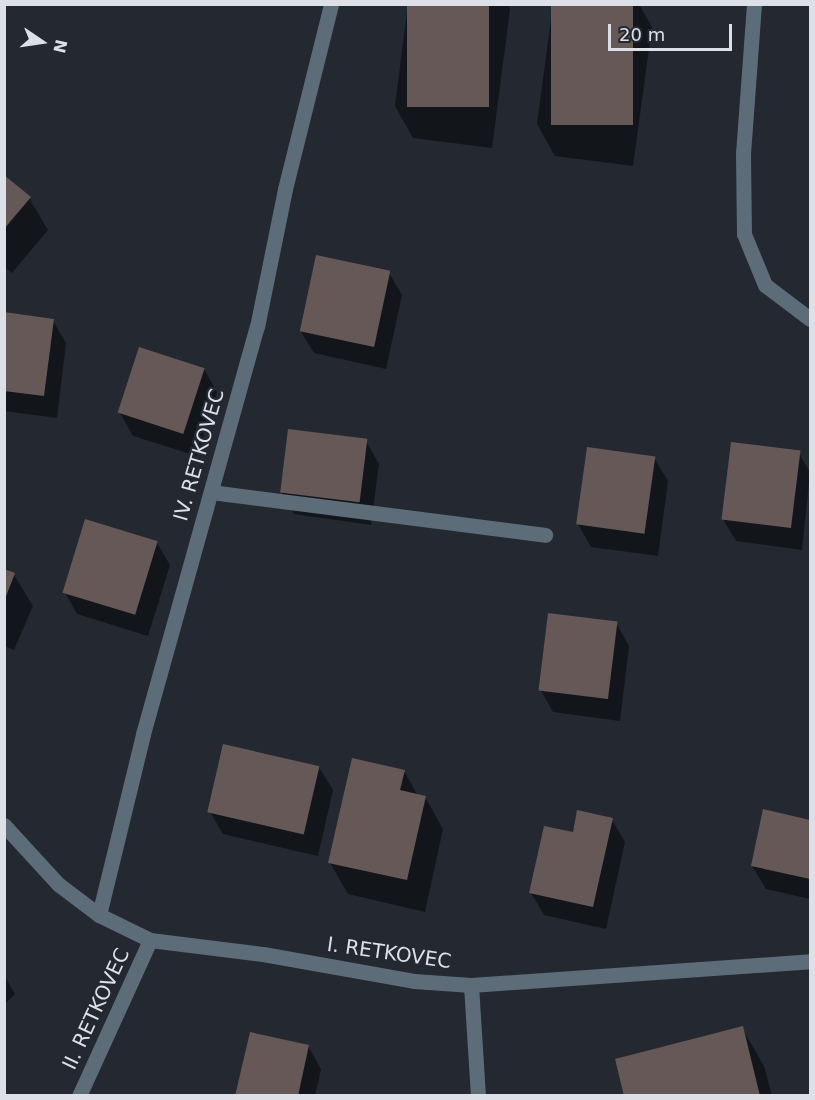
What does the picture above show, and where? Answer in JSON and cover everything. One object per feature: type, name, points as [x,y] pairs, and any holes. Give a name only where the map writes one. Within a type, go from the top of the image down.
[{"type":"street","name":"IV. RETKOVEC","points":[[99,915],[143,734],[257,327],[285,189],[331,4]]},
{"type":"street","points":[[754,4],[743,153],[744,234],[765,285],[810,318]]},
{"type":"street","points":[[211,492],[544,535]]},
{"type":"street","name":"I. RETKOVEC","points":[[4,825],[58,884],[99,915],[150,940],[263,954],[414,981],[471,985],[810,961]]},
{"type":"street","name":"II. RETKOVEC","points":[[79,1095],[150,940]]},
{"type":"street","points":[[471,985],[478,1095]]},
{"type":"building","points":[[551,4],[633,4],[633,125],[551,125]]},
{"type":"building","points":[[407,5],[489,5],[489,107],[407,107]]},
{"type":"building","points":[[4,175],[31,197],[4,229]]},
{"type":"building","points":[[316,255],[390,271],[374,347],[300,331]]},
{"type":"building","points":[[4,312],[54,319],[44,396],[4,391]]},
{"type":"building","points":[[139,347],[205,368],[183,434],[118,413]]},
{"type":"building","points":[[288,429],[367,439],[360,502],[280,493]]},
{"type":"building","points":[[731,442],[800,451],[791,528],[721,519]]},
{"type":"building","points":[[587,447],[655,457],[644,534],[576,524]]},
{"type":"building","points":[[85,519],[158,541],[135,615],[62,593]]},
{"type":"building","points":[[4,569],[15,573],[5,599],[4,599]]},
{"type":"building","points":[[548,613],[617,622],[608,699],[538,690]]},
{"type":"building","points":[[223,744],[319,766],[304,834],[207,812]]},
{"type":"building","points":[[352,758],[405,770],[400,790],[426,796],[407,880],[328,863]]},
{"type":"building","points":[[763,809],[810,820],[810,879],[751,866]]},
{"type":"building","points":[[577,810],[613,818],[593,907],[529,893],[544,826],[573,832]]},
{"type":"building","points":[[743,1026],[760,1096],[624,1096],[615,1059]]},
{"type":"building","points":[[250,1032],[309,1045],[298,1096],[235,1096]]}]
